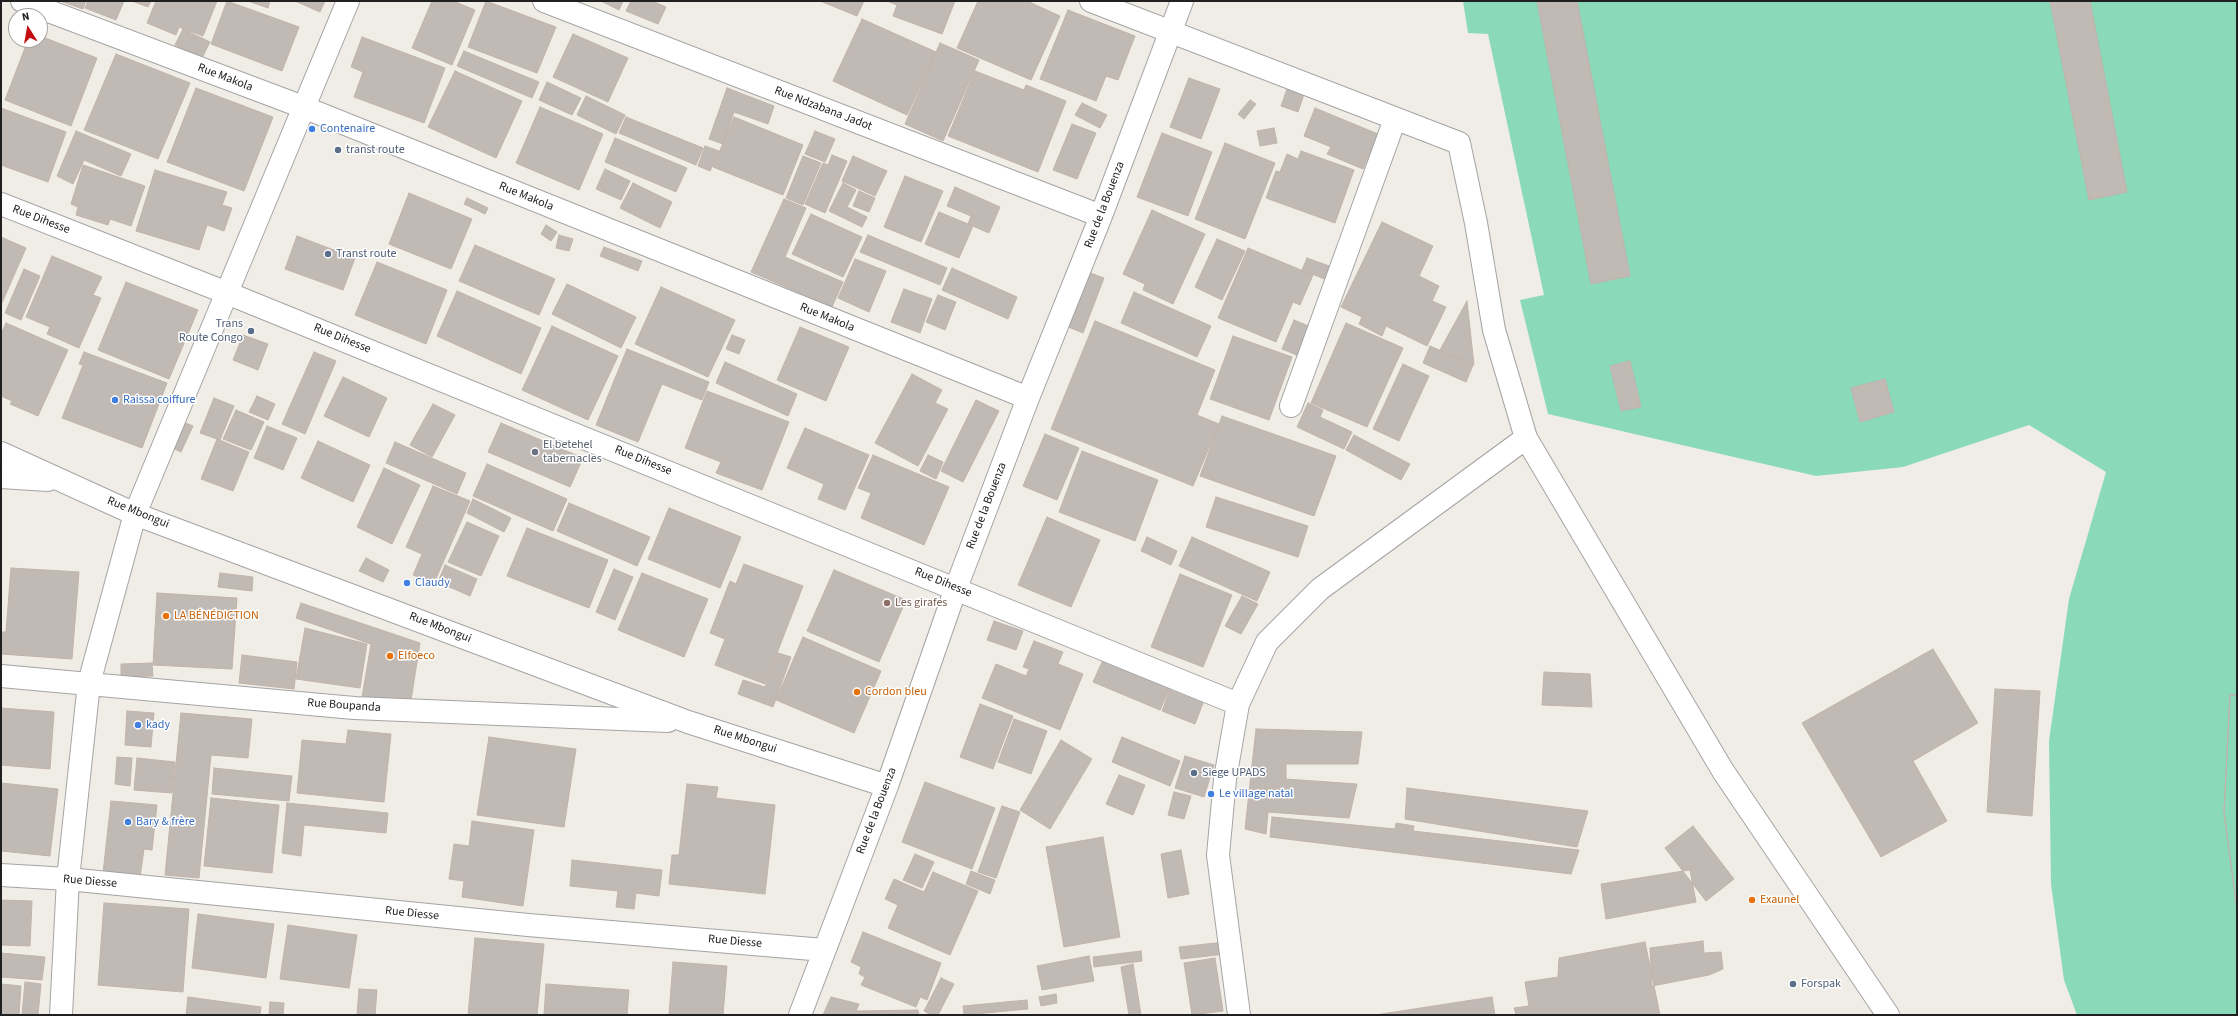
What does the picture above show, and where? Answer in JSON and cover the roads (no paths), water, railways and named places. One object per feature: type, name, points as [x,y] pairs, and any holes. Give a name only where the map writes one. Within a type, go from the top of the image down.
[{"type":"street","name":"Rue Makola","points":[[22,1],[303,108],[1028,398]]},
{"type":"street","points":[[61,1015],[68,879],[89,683],[135,514],[348,1]]},
{"type":"street","name":"Rue Ndzabana Jadot","points":[[544,1],[1102,216]]},
{"type":"street","points":[[1091,1],[1170,33],[1459,143],[1476,223],[1494,330],[1526,438],[1724,771],[1888,1015]]},
{"type":"street","name":"Rue de la Bouenza","points":[[800,1015],[887,786],[956,588],[1028,398],[1102,216],[1182,1]]},
{"type":"street","points":[[1291,406],[1395,119]]},
{"type":"street","name":"Rue Dihesse","points":[[1,204],[227,293],[956,588],[1238,704]]},
{"type":"street","points":[[1239,1015],[1218,855],[1225,779],[1238,704],[1267,642],[1320,589],[1526,438]]},
{"type":"street","name":"Rue Mbongui","points":[[1,453],[135,514],[688,722],[887,786]]},
{"type":"street","points":[[1,477],[63,481]]},
{"type":"street","name":"Rue Boupanda","points":[[1,676],[354,708],[688,722]]},
{"type":"street","name":"Rue Diesse","points":[[1,875],[68,879],[528,925],[824,950]]},
{"type":"place","name":"Contenaire","points":[[312,129]]},
{"type":"place","name":"transt route","points":[[338,150]]},
{"type":"place","name":"Transt route","points":[[328,254]]},
{"type":"place","name":"Trans Route Congo","points":[[251,331]]},
{"type":"place","name":"Raissa coiffure","points":[[115,400]]},
{"type":"place","name":"El betehel tabernacles","points":[[535,452]]},
{"type":"place","name":"Claudy","points":[[407,583]]},
{"type":"place","name":"Les girafes","points":[[887,603]]},
{"type":"place","name":"LA BÉNÉDICTION","points":[[166,616]]},
{"type":"place","name":"Elfoeco","points":[[390,656]]},
{"type":"place","name":"Cordon bleu","points":[[857,692]]},
{"type":"place","name":"kady","points":[[138,725]]},
{"type":"place","name":"Siege UPADS","points":[[1194,773]]},
{"type":"place","name":"Le village natal","points":[[1211,794]]},
{"type":"place","name":"Bary & frère","points":[[128,822]]},
{"type":"place","name":"Exaunel","points":[[1752,900]]},
{"type":"place","name":"Forspak","points":[[1793,984]]}]
